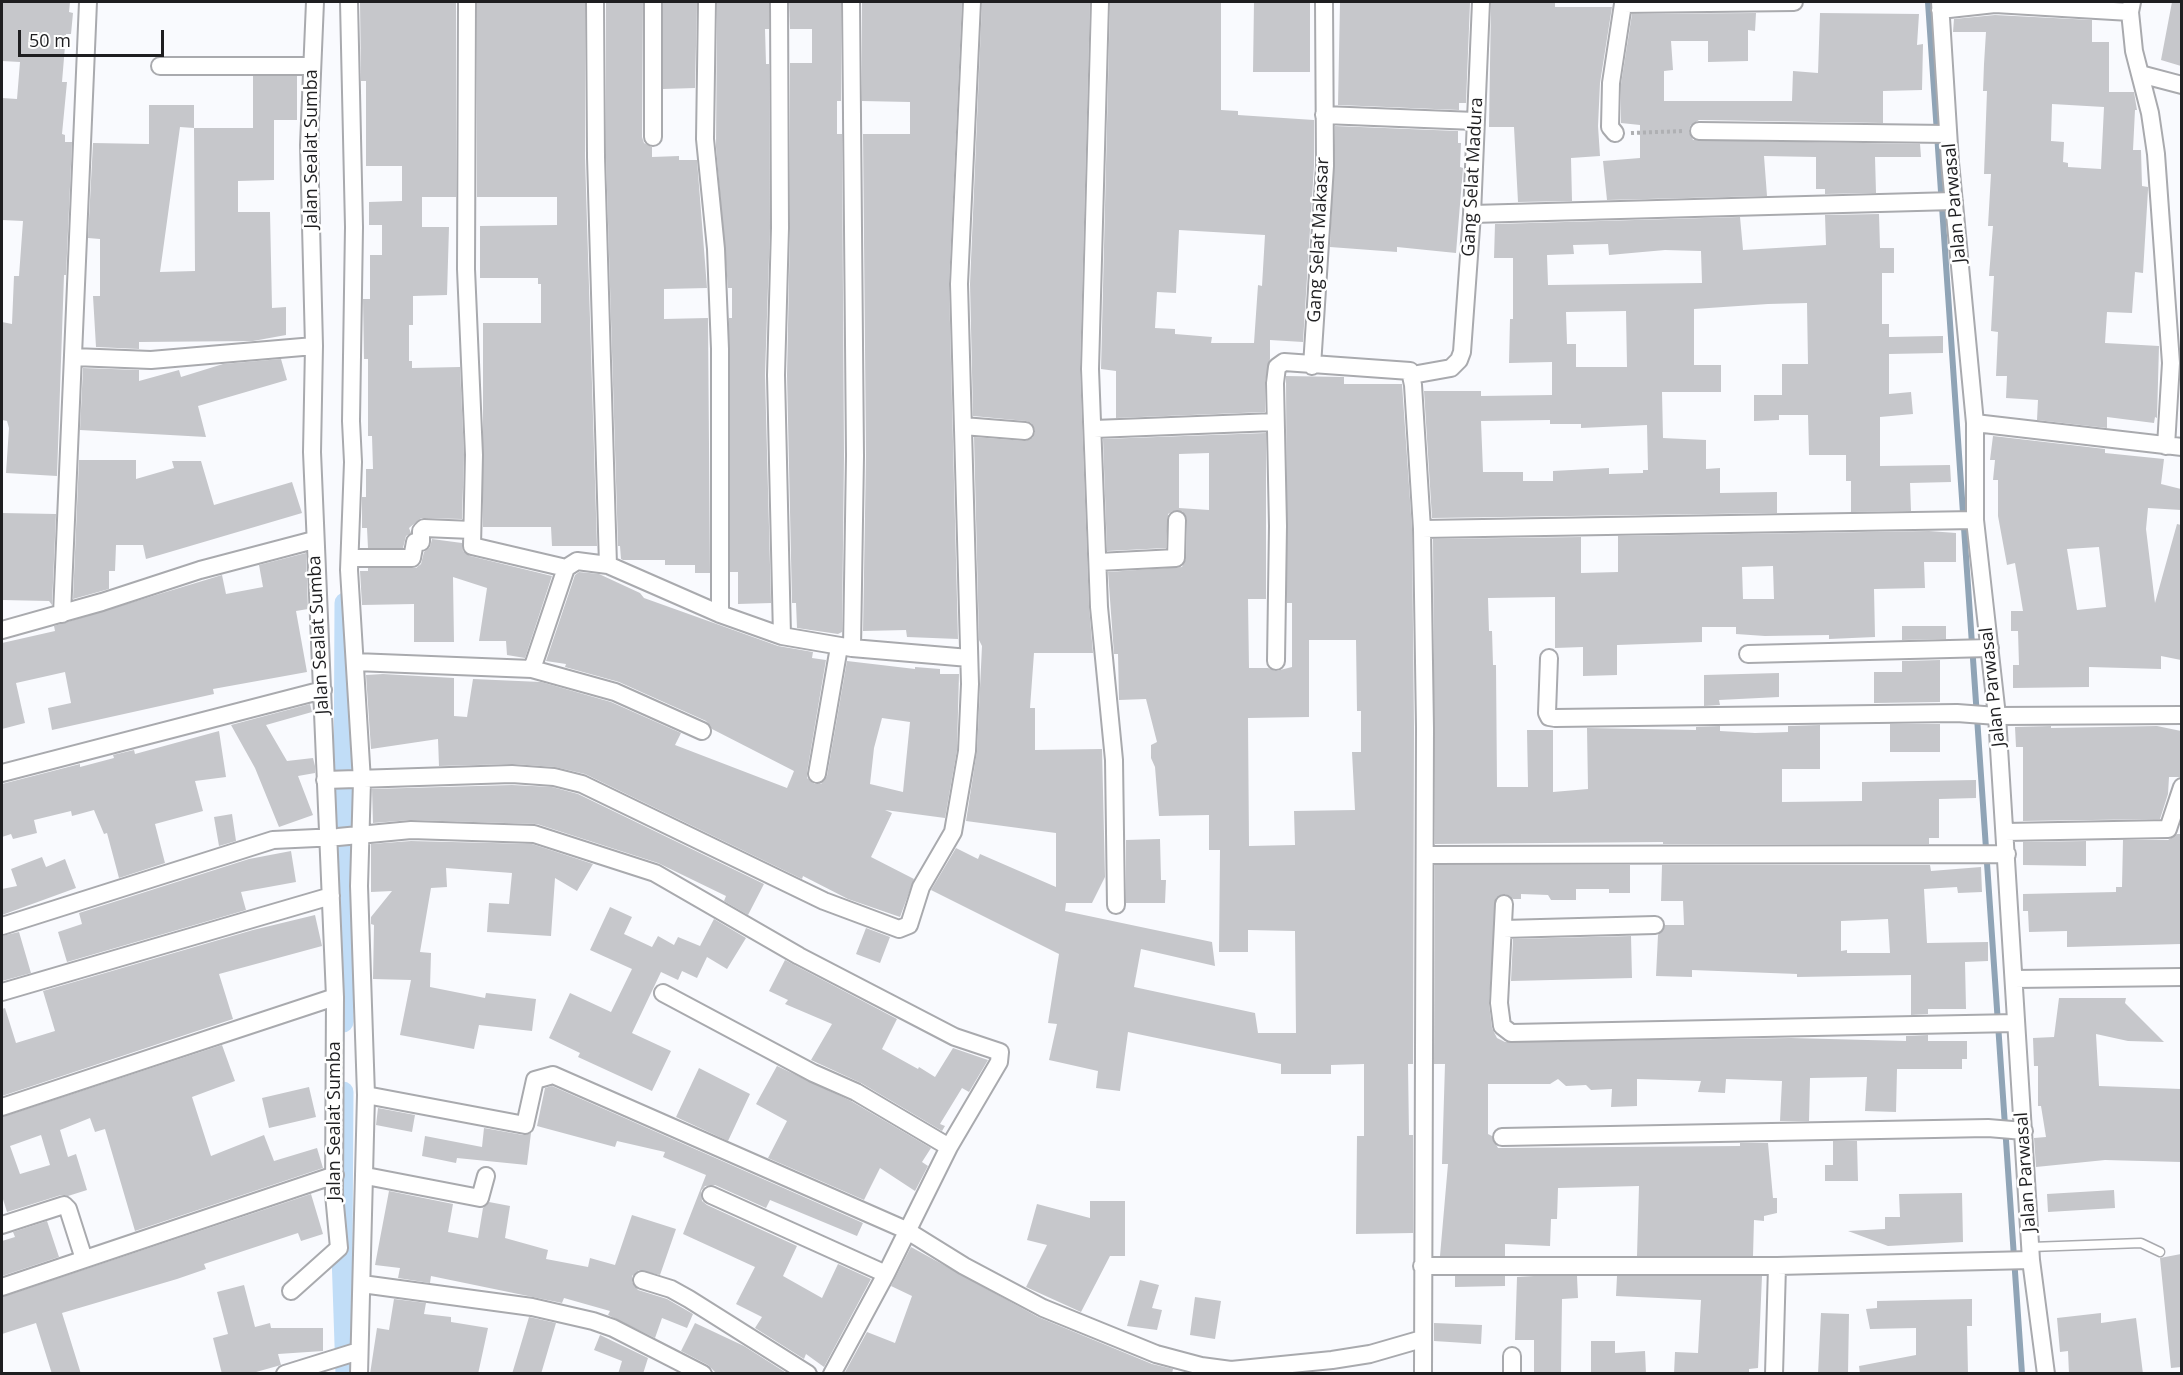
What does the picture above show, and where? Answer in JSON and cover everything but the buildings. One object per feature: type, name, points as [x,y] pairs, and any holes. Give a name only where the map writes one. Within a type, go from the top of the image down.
[{"type":"street","points":[[62,614],[88,2]]},
{"type":"street","name":"Jalan Sealat Sumba","points":[[315,2],[309,145],[314,346],[312,452],[314,540],[333,838],[331,896],[335,998],[335,1175],[339,1248]]},
{"type":"street","points":[[350,2],[354,227],[351,421],[353,462],[350,558],[355,662],[362,1016],[366,1095],[366,1176],[360,1258],[362,1284],[359,1374]]},
{"type":"street","points":[[467,2],[466,269],[474,455],[472,546],[566,568]]},
{"type":"street","points":[[595,2],[596,157],[608,565]]},
{"type":"street","points":[[653,2],[653,137]]},
{"type":"street","points":[[707,2],[705,139],[716,249],[721,370],[720,614]]},
{"type":"street","points":[[779,2],[780,228],[776,375],[782,636]]},
{"type":"street","points":[[817,774],[846,648],[855,456],[851,2]]},
{"type":"street","points":[[328,780],[357,781],[512,774],[554,777],[582,784],[824,901],[876,922],[904,929],[909,925],[921,887],[953,832],[967,751],[969,658],[959,284],[972,2]]},
{"type":"street","points":[[1100,2],[1090,369],[1103,656],[1114,760],[1116,905]]},
{"type":"street","name":"Gang Selat Makasar","points":[[1312,366],[1321,235],[1324,2]]},
{"type":"street","name":"Gang Selat Madura","points":[[1412,380],[1451,368],[1462,352],[1472,214],[1481,2]]},
{"type":"street","points":[[1615,133],[1610,127],[1611,83],[1623,4],[1794,2]]},
{"type":"street","points":[[1940,6],[1995,4],[2131,7],[2134,51],[2150,113],[2156,154],[2176,364],[2174,446],[1975,423]]},
{"type":"street","name":"Jalan Parwasal","points":[[1940,6],[1940,134],[1952,201],[1975,423],[1975,520],[1984,648],[2005,832],[1999,853],[2014,979],[2009,1023],[2017,1129],[2029,1256],[2046,1374]]},
{"type":"street","points":[[160,66],[312,66]]},
{"type":"street","points":[[2140,74],[2181,85]]},
{"type":"street","points":[[1324,115],[1475,121]]},
{"type":"street","points":[[1699,131],[1940,134]]},
{"type":"street","points":[[1472,214],[1952,201]]},
{"type":"street","points":[[73,357],[150,360],[314,346]]},
{"type":"street","points":[[1276,661],[1278,526],[1275,422],[1277,367],[1284,362],[1312,366],[1410,371],[1422,529],[1426,855],[1423,1374]]},
{"type":"street","points":[[1094,429],[1275,422]]},
{"type":"street","points":[[963,426],[1025,430]]},
{"type":"street","points":[[1098,562],[1176,558],[1177,520]]},
{"type":"street","points":[[1422,529],[1975,520]]},
{"type":"street","points":[[350,558],[411,558],[415,542],[421,542],[421,531],[424,528],[472,530]]},
{"type":"street","points":[[2,630],[62,614],[201,570],[314,540]]},
{"type":"street","points":[[532,669],[566,568],[577,561],[608,565],[720,614],[782,636],[846,648],[969,658]]},
{"type":"street","points":[[1748,654],[1984,648]]},
{"type":"street","points":[[1549,658],[1547,713],[1549,717],[1555,718],[1957,713],[2181,715]]},
{"type":"street","points":[[355,662],[532,669],[615,693],[702,731]]},
{"type":"street","points":[[2,773],[323,690]]},
{"type":"street","points":[[2005,832],[2168,829],[2181,787]]},
{"type":"street","points":[[2,926],[273,840],[333,838],[411,830],[534,834],[641,868],[671,881],[799,956],[955,1037],[1000,1052],[999,1062],[949,1148],[886,1274],[832,1374]]},
{"type":"street","points":[[1426,855],[1999,853]]},
{"type":"street","points":[[2,992],[331,896]]},
{"type":"street","points":[[1504,904],[1499,1003],[1502,1026],[1511,1033],[2009,1023]]},
{"type":"street","points":[[1503,929],[1655,925]]},
{"type":"street","points":[[2014,979],[2181,977]]},
{"type":"street","points":[[663,993],[813,1073],[856,1092],[949,1148]]},
{"type":"street","points":[[2,1107],[335,998]]},
{"type":"street","points":[[335,1015],[362,1016]]},
{"type":"street","points":[[366,1095],[525,1125],[536,1080],[553,1075],[906,1230],[964,1266],[1043,1308],[1122,1342],[1201,1366],[1231,1372],[1351,1357],[1422,1339]]},
{"type":"street","points":[[1502,1137],[2017,1129]]},
{"type":"street","points":[[2,1287],[335,1175]]},
{"type":"street","points":[[366,1176],[480,1198],[486,1176]]},
{"type":"street","points":[[711,1195],[886,1274]]},
{"type":"street","points":[[2,1225],[64,1205],[68,1209],[84,1259]]},
{"type":"street","points":[[291,1291],[339,1248],[360,1258]]},
{"type":"street","points":[[1422,1266],[1777,1266],[2001,1262],[2029,1256]]},
{"type":"street","points":[[1774,1374],[1777,1266]]},
{"type":"street","points":[[642,1280],[671,1289],[689,1299],[808,1374]]},
{"type":"street","points":[[362,1284],[532,1307],[593,1321],[613,1328],[703,1374]]},
{"type":"street","points":[[285,1374],[359,1351]]},
{"type":"street","points":[[1512,1356],[1512,1374]]},
{"type":"lane","points":[[2029,1256],[2142,1243],[2160,1252]]},
{"type":"path","points":[[1615,133],[1699,131]]},
{"type":"waterway","points":[[1928,2],[2022,1374]]},
{"type":"waterway","points":[[343,1022],[345,603]]},
{"type":"waterway","points":[[343,1092],[342,1255],[346,1374]]}]
